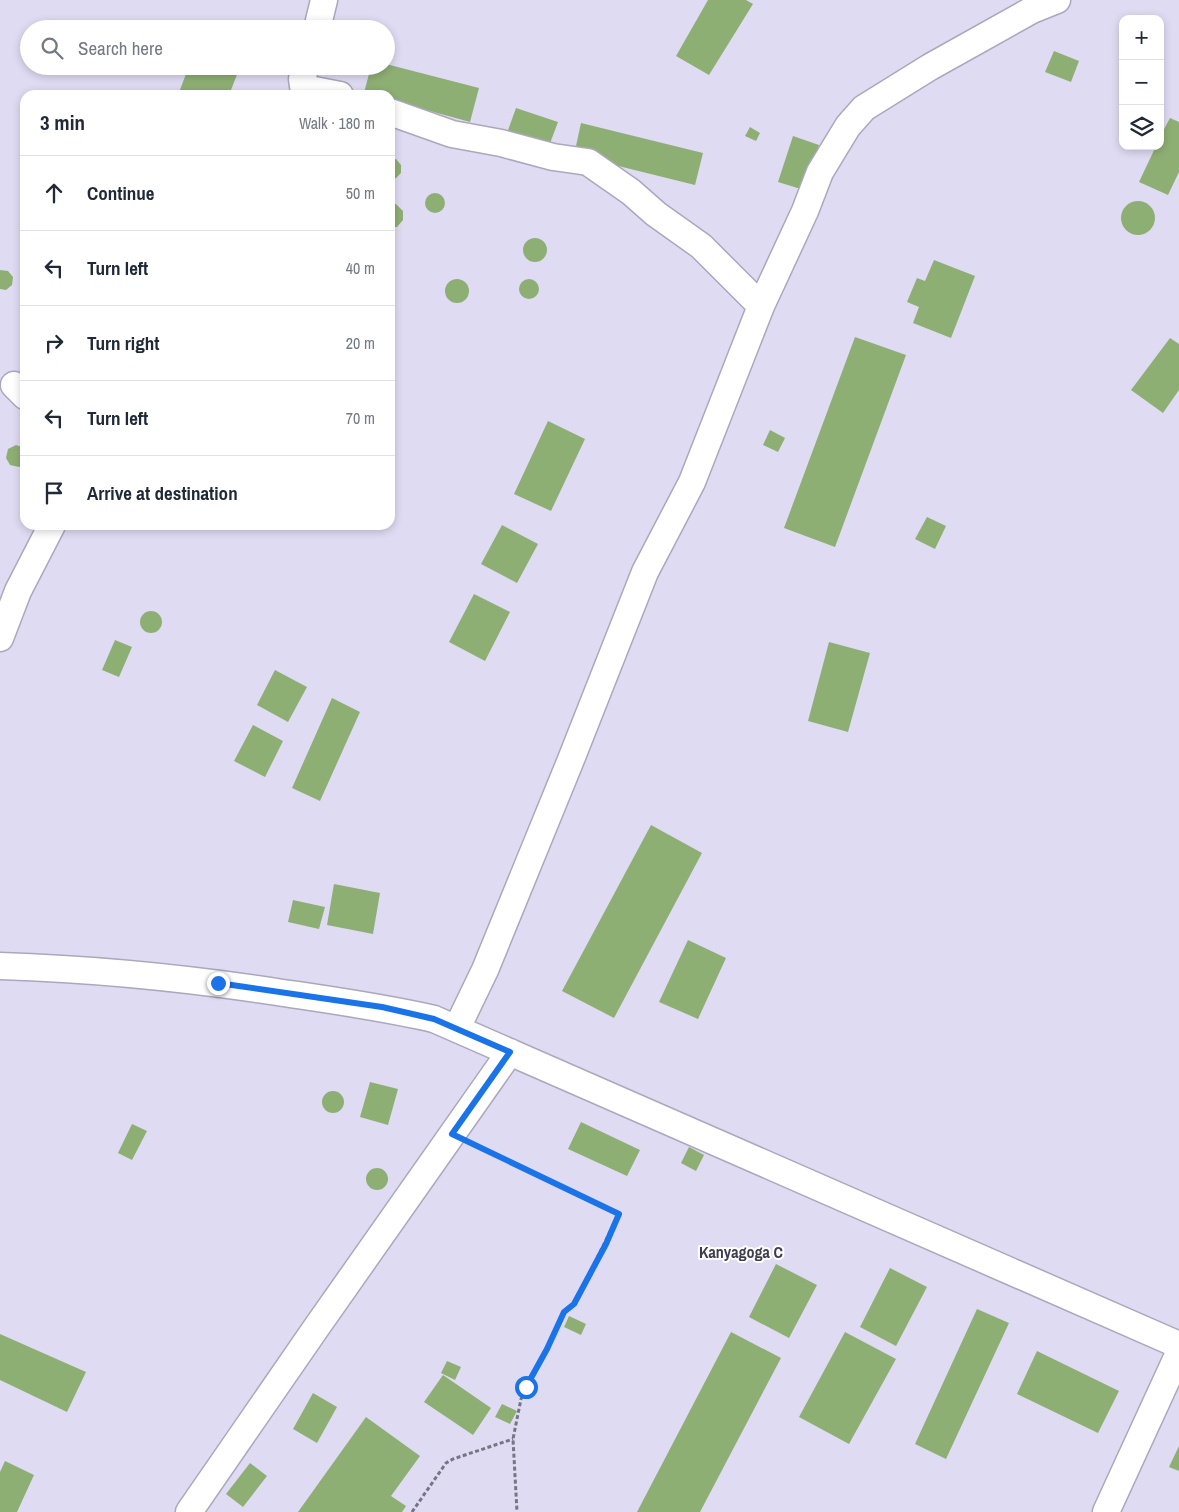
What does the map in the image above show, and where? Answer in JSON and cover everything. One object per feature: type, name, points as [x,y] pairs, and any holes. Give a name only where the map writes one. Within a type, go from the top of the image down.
[{"type":"street","points":[[319,20],[324,0]]},
{"type":"street","points":[[457,1028],[485,970],[570,762],[644,572],[692,482],[761,306],[820,172],[848,126],[864,108],[930,67],[1032,10],[1057,0]]},
{"type":"street","points":[[303,75],[303,86],[314,90]]},
{"type":"street","points":[[395,114],[452,134],[501,143],[553,157],[588,162],[631,192],[656,214],[701,246],[761,306]]},
{"type":"street","points":[[0,638],[18,591],[49,530]]},
{"type":"street","points":[[0,966],[62,968],[218,983],[382,1007],[434,1019],[1179,1345]]},
{"type":"street","points":[[189,1512],[510,1052]]},
{"type":"street","points":[[1106,1512],[1179,1353]]},
{"type":"path","points":[[452,1134],[619,1214],[606,1244],[574,1304],[564,1312],[521,1399],[513,1439],[517,1512]]},
{"type":"path","points":[[412,1512],[446,1463],[513,1439]]},
{"type":"building","points":[[708,0],[746,0],[753,4],[709,75],[676,56]]},
{"type":"building","points":[[1054,51],[1079,61],[1071,82],[1045,72]]},
{"type":"building","points":[[395,66],[479,88],[470,122],[395,101],[395,90],[365,90],[369,75],[395,75]]},
{"type":"building","points":[[186,75],[237,75],[231,90],[180,90]]},
{"type":"building","points":[[516,108],[558,122],[549,146],[507,133]]},
{"type":"building","points":[[1170,118],[1179,122],[1179,172],[1168,195],[1139,182],[1154,150],[1164,150],[1164,129]]},
{"type":"building","points":[[581,123],[703,153],[695,185],[574,155]]},
{"type":"building","points":[[750,127],[760,133],[756,141],[745,136]]},
{"type":"building","points":[[793,136],[819,145],[804,190],[778,182]]},
{"type":"building","points":[[395,159],[401,165],[401,173],[395,178]]},
{"type":"building","points":[[435,193],[442,196],[445,203],[442,210],[435,213],[428,210],[425,203],[428,196]]},
{"type":"building","points":[[1138,201],[1150,206],[1155,218],[1150,230],[1138,235],[1126,230],[1121,218],[1126,206]]},
{"type":"building","points":[[395,204],[403,211],[403,220],[395,227]]},
{"type":"building","points":[[535,238],[544,241],[547,250],[544,259],[535,262],[526,259],[523,250],[526,241]]},
{"type":"building","points":[[934,260],[975,276],[951,338],[913,323],[919,307],[907,302],[917,278],[925,281]]},
{"type":"building","points":[[0,270],[8,271],[13,277],[12,285],[6,290],[0,289]]},
{"type":"building","points":[[457,279],[462,280],[468,286],[468,296],[462,302],[457,303],[452,302],[446,296],[445,291],[446,286],[452,280]]},
{"type":"building","points":[[525,279],[533,279],[539,285],[539,293],[533,299],[525,299],[519,293],[519,285]]},
{"type":"building","points":[[855,337],[906,355],[835,547],[784,528]]},
{"type":"building","points":[[1170,338],[1179,344],[1179,390],[1163,413],[1131,390]]},
{"type":"building","points":[[548,421],[585,439],[551,511],[514,494]]},
{"type":"building","points":[[770,430],[785,438],[778,452],[763,445]]},
{"type":"building","points":[[16,445],[20,446],[20,466],[10,465],[6,458],[8,449]]},
{"type":"building","points":[[927,517],[946,526],[935,549],[915,539]]},
{"type":"building","points":[[502,525],[538,544],[517,583],[481,564]]},
{"type":"building","points":[[474,594],[510,612],[485,661],[449,642]]},
{"type":"building","points":[[151,611],[161,618],[162,622],[155,632],[151,633],[141,626],[140,622],[147,612]]},
{"type":"building","points":[[115,640],[132,647],[119,677],[102,670]]},
{"type":"building","points":[[829,642],[870,653],[848,732],[808,721]]},
{"type":"building","points":[[275,670],[307,687],[288,722],[257,705]]},
{"type":"building","points":[[332,698],[360,712],[320,801],[292,788]]},
{"type":"building","points":[[253,725],[283,741],[265,777],[234,761]]},
{"type":"building","points":[[651,825],[702,853],[614,1018],[562,991]]},
{"type":"building","points":[[334,884],[380,893],[373,934],[327,925]]},
{"type":"building","points":[[293,900],[325,907],[319,929],[288,922]]},
{"type":"building","points":[[688,940],[726,958],[698,1019],[659,1002]]},
{"type":"building","points":[[370,1082],[398,1089],[388,1125],[360,1117]]},
{"type":"building","points":[[333,1091],[341,1094],[344,1102],[341,1110],[333,1113],[325,1110],[322,1102],[325,1094]]},
{"type":"building","points":[[581,1122],[640,1150],[627,1176],[568,1149]]},
{"type":"building","points":[[132,1124],[147,1131],[132,1160],[118,1153]]},
{"type":"building","points":[[689,1147],[704,1155],[696,1171],[681,1163]]},
{"type":"building","points":[[377,1168],[385,1171],[388,1179],[385,1187],[377,1190],[369,1187],[366,1179],[369,1171]]},
{"type":"building","points":[[776,1264],[817,1285],[789,1338],[749,1317]]},
{"type":"building","points":[[890,1268],[927,1287],[896,1346],[860,1327]]},
{"type":"building","points":[[977,1309],[1009,1323],[946,1459],[915,1444]]},
{"type":"building","points":[[569,1316],[586,1324],[581,1335],[564,1327]]},
{"type":"building","points":[[731,1332],[781,1358],[700,1512],[637,1512]]},
{"type":"building","points":[[845,1332],[896,1359],[849,1444],[799,1417]]},
{"type":"building","points":[[0,1334],[86,1372],[67,1412],[0,1380]]},
{"type":"building","points":[[1037,1351],[1119,1391],[1098,1433],[1017,1394]]},
{"type":"building","points":[[447,1361],[461,1367],[455,1380],[441,1373]]},
{"type":"building","points":[[443,1375],[491,1408],[473,1435],[424,1402]]},
{"type":"building","points":[[313,1393],[337,1407],[317,1443],[293,1429]]},
{"type":"building","points":[[502,1404],[517,1411],[510,1424],[495,1417]]},
{"type":"building","points":[[366,1417],[420,1456],[391,1496],[406,1506],[402,1512],[298,1512]]},
{"type":"building","points":[[1179,1446],[1179,1471],[1169,1467]]},
{"type":"building","points":[[5,1461],[34,1475],[17,1512],[0,1512],[0,1472]]},
{"type":"building","points":[[250,1463],[267,1476],[243,1507],[226,1494]]},
{"type":"district","name":"Kanyagoga C","points":[[741,1252]]},
{"type":"route","points":[[218,983],[382,1007],[434,1019],[510,1052],[452,1134],[619,1214],[606,1244],[574,1304],[564,1312],[547,1349],[526,1387]]}]
